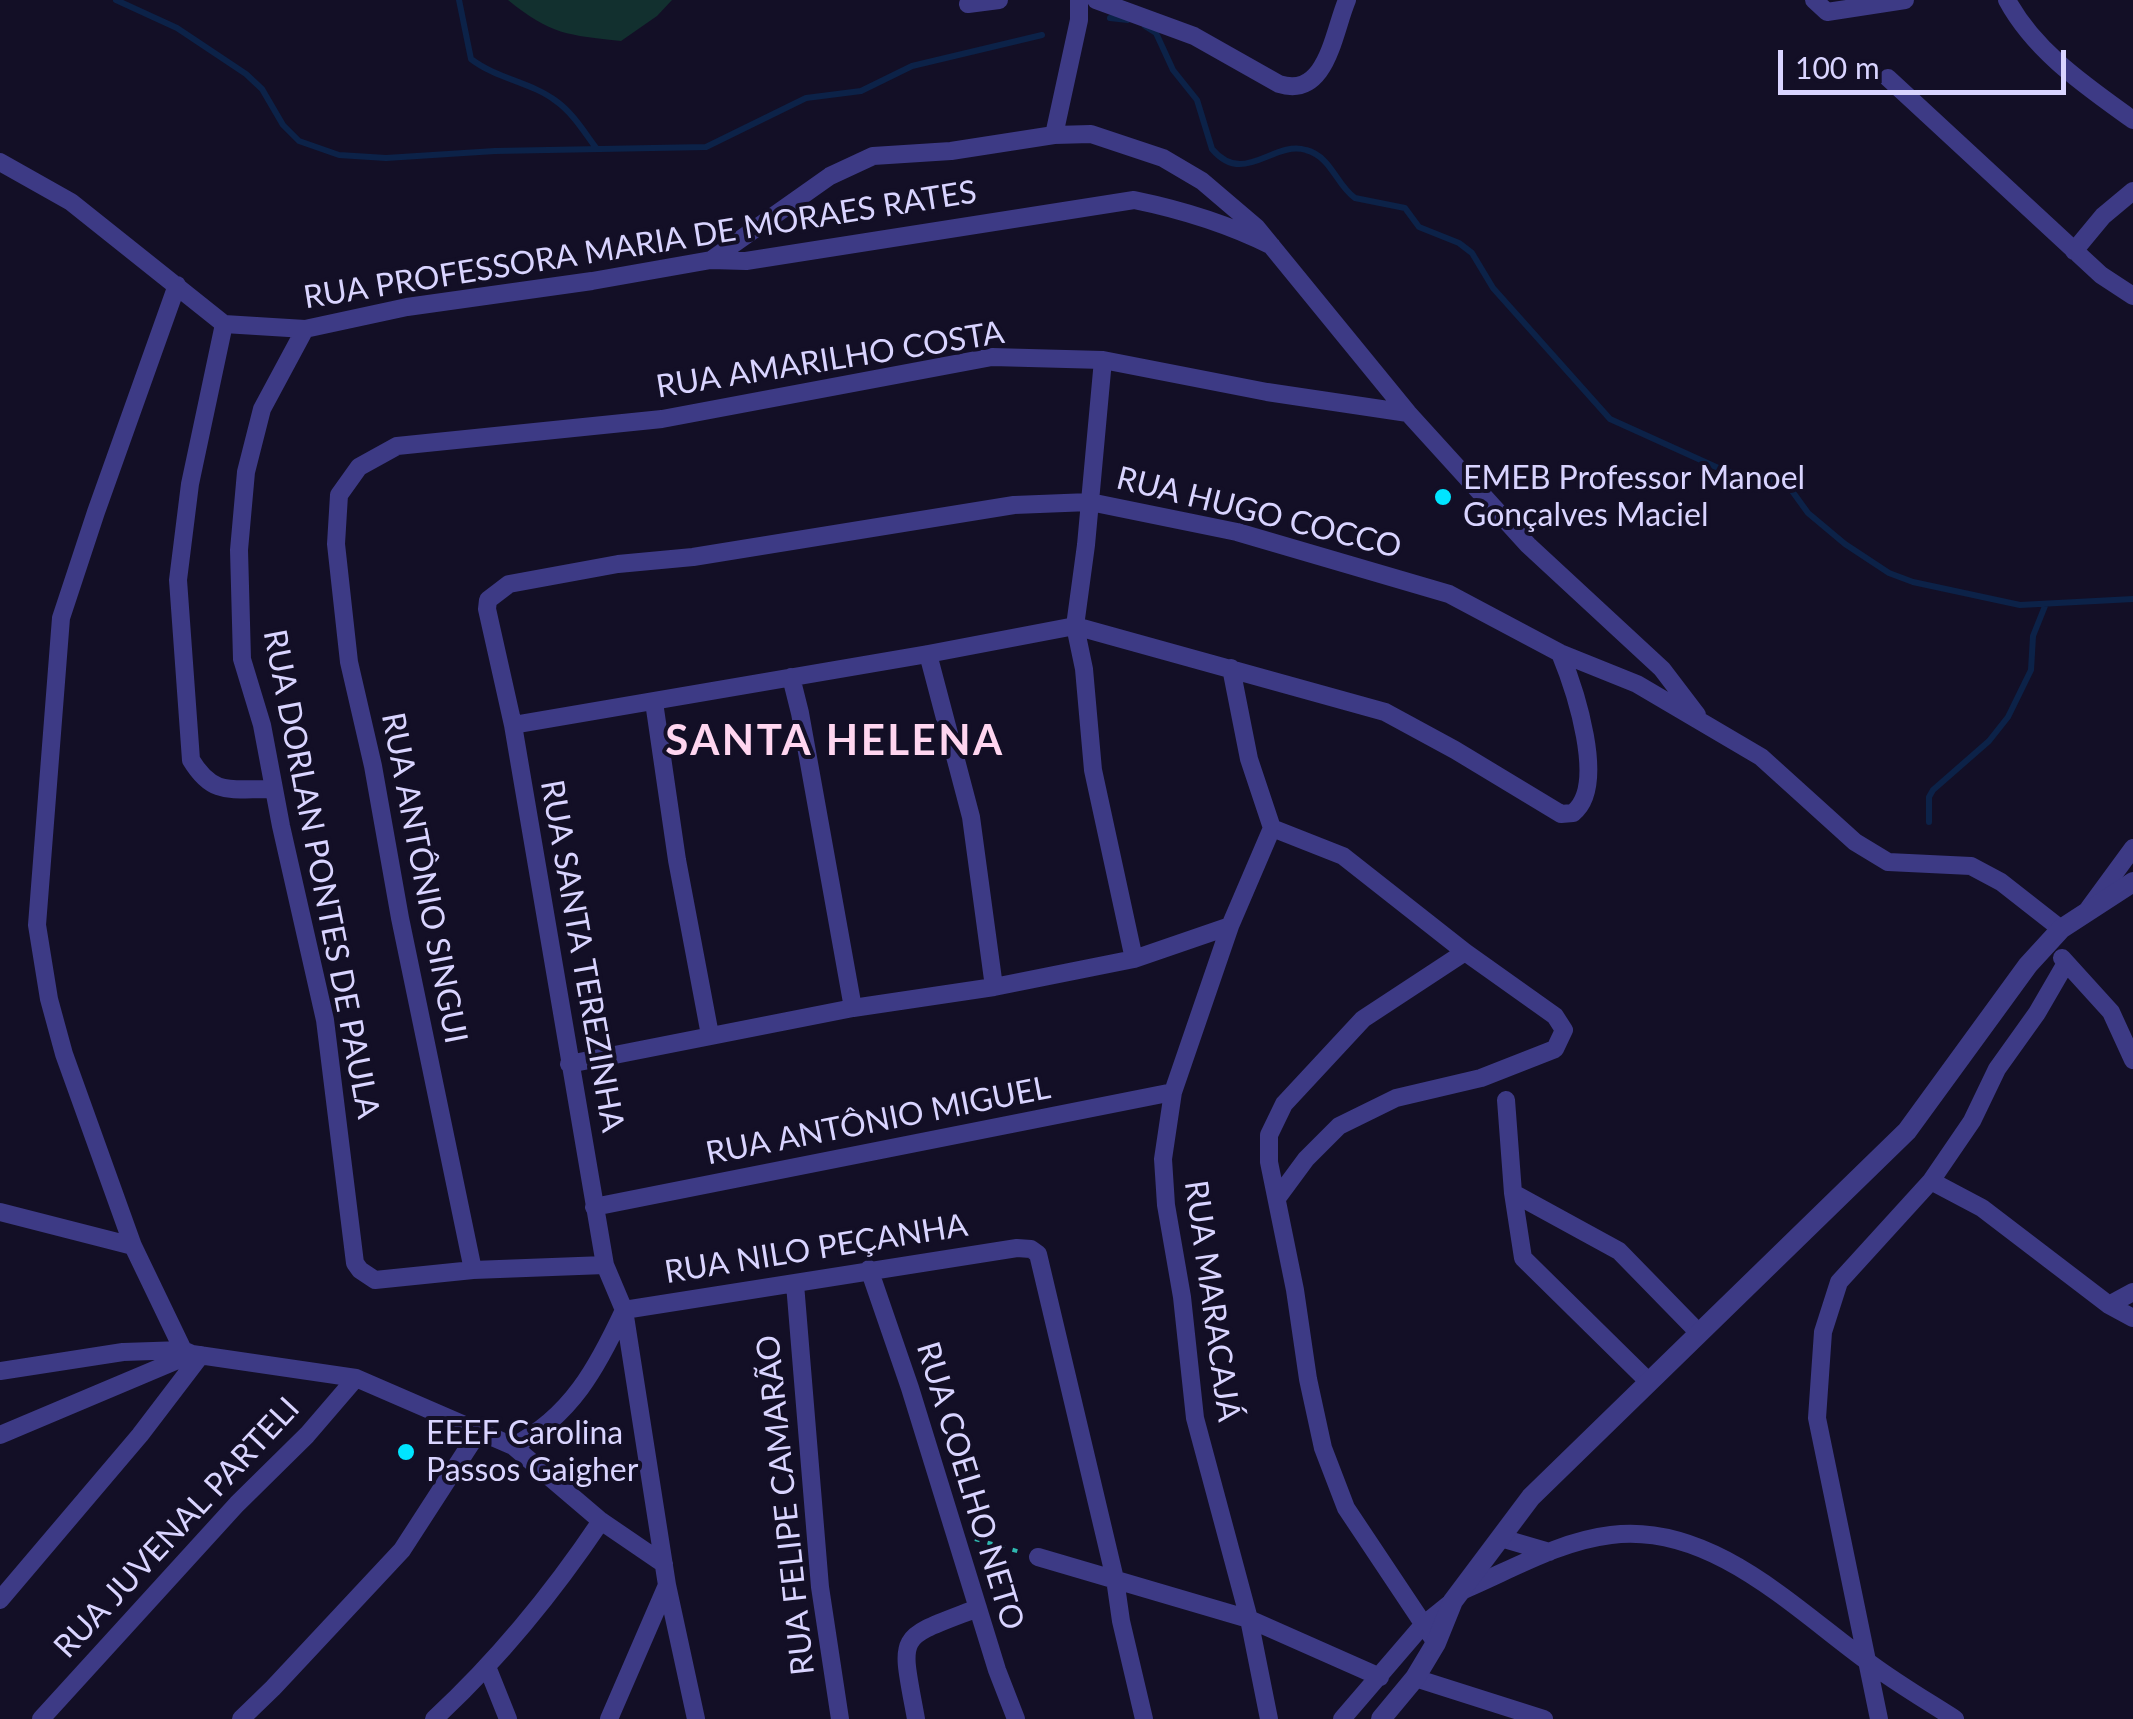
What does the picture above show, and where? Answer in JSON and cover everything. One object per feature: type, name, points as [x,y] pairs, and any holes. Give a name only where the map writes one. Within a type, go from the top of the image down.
[{"type":"street","points":[[968,4],[999,0]]},
{"type":"street","points":[[1054,135],[1079,20],[1079,0]]},
{"type":"street","points":[[1096,0],[1194,36],[1294,89],[1309,84],[1324,64],[1347,0]]},
{"type":"street","points":[[1820,6],[1905,0]]},
{"type":"street","points":[[2007,0],[2016,18],[2063,69],[2133,120]]},
{"type":"street","points":[[1888,78],[2074,251],[2133,296]]},
{"type":"street","points":[[710,260],[830,176],[873,156],[1091,134],[1163,158],[1202,182],[1256,227],[1408,413],[1528,545],[1662,669],[1703,723]]},
{"type":"street","points":[[0,162],[71,202],[224,324],[190,484],[178,580],[191,760],[204,781],[219,788],[274,789]]},
{"type":"street","points":[[2074,251],[2102,216],[2133,191]]},
{"type":"street","name":"RUA PROFESSORA MARIA DE MORAES RATES","points":[[224,324],[305,328],[407,307],[710,260],[746,261],[1134,200],[1186,210],[1228,224],[1272,246]]},
{"type":"street","points":[[177,285],[62,618],[36,925],[64,1054],[133,1246],[192,1353]]},
{"type":"street","name":"RUA DORLAN PONTES DE PAULA","points":[[305,328],[262,409],[246,472],[239,550],[242,659],[262,725],[325,1020],[356,1263],[375,1280],[473,1270]]},
{"type":"street","name":"RUA AMARILHO COSTA","points":[[339,494],[358,466],[398,446],[662,419],[992,357],[1104,360],[1266,392],[1408,413]]},
{"type":"street","points":[[1104,360],[1075,626],[1084,669],[1093,770],[1134,959]]},
{"type":"street","name":"RUA ANTÔNIO SINGUI","points":[[339,494],[336,544],[349,662],[473,1270]]},
{"type":"street","name":"RUA HUGO COCCO","points":[[487,609],[488,600],[509,584],[1014,504],[1090,502],[1237,532],[1450,594],[1560,653],[1638,684],[1761,757],[1854,842],[1888,862],[1971,866],[2001,882],[2054,936],[2066,963],[2111,1012]]},
{"type":"street","name":"RUA SANTA TEREZINHA","points":[[487,609],[513,725],[594,1208],[605,1265],[624,1310],[667,1585],[696,1719]]},
{"type":"street","points":[[513,725],[1075,626],[1385,712],[1561,814],[1573,813],[1585,798],[1588,757],[1580,703],[1560,653]]},
{"type":"street","points":[[928,654],[971,817],[994,988]]},
{"type":"street","points":[[1231,668],[1249,760],[1272,828],[1343,856],[1555,1016],[1564,1030],[1555,1050],[1482,1078],[1396,1098],[1339,1126],[1306,1159],[1278,1197]]},
{"type":"street","points":[[790,676],[853,1008]]},
{"type":"street","points":[[654,702],[677,860],[710,1035]]},
{"type":"street","name":"RUA MARACAJÁ","points":[[1269,1719],[1249,1619],[1195,1418],[1163,1159],[1173,1092],[1230,926],[1272,828]]},
{"type":"street","points":[[2089,909],[2133,848]]},
{"type":"street","points":[[1342,1719],[1422,1626],[1457,1596],[1531,1496],[1907,1131],[2028,965],[2054,936],[2133,882]]},
{"type":"street","points":[[569,1064],[853,1008],[994,988],[1134,959],[1230,926]]},
{"type":"street","points":[[1436,1643],[1346,1508],[1324,1448],[1308,1379],[1278,1197],[1268,1162],[1269,1135],[1284,1104],[1364,1019],[1466,952]]},
{"type":"street","points":[[1880,1719],[1818,1418],[1823,1332],[1838,1282],[1931,1181],[1972,1121],[1997,1069],[2066,963]]},
{"type":"street","points":[[2111,1012],[2133,1020]]},
{"type":"street","points":[[2111,1012],[2133,1060]]},
{"type":"street","name":"RUA ANTÔNIO MIGUEL","points":[[594,1208],[1173,1092]]},
{"type":"street","points":[[1506,1100],[1523,1258],[1649,1382]]},
{"type":"street","points":[[1931,1181],[1982,1208],[2108,1305],[2133,1318]]},
{"type":"street","points":[[1513,1193],[1619,1251],[1698,1333]]},
{"type":"street","points":[[0,1212],[133,1246]]},
{"type":"street","name":"RUA NILO PEÇANHA","points":[[624,1310],[869,1269],[1031,1249],[1038,1254],[1044,1269],[1115,1579]]},
{"type":"street","points":[[473,1270],[605,1265]]},
{"type":"street","name":"RUA COELHO NETO","points":[[869,1269],[1016,1719]]},
{"type":"street","name":"RUA FELIPE CAMARÃO","points":[[795,1284],[820,1588],[840,1719]]},
{"type":"street","points":[[2108,1305],[2133,1292]]},
{"type":"street","points":[[513,1446],[538,1434],[574,1400],[600,1364],[624,1310]]},
{"type":"street","points":[[0,1371],[123,1352],[192,1353],[356,1378],[513,1446],[601,1521],[664,1564]]},
{"type":"street","points":[[0,1435],[192,1353]]},
{"type":"street","points":[[0,1600],[140,1435],[192,1353]]},
{"type":"street","name":"RUA JUVENAL PARTELI","points":[[41,1719],[237,1504],[308,1436],[356,1378]]},
{"type":"street","points":[[241,1719],[402,1550],[479,1431]]},
{"type":"street","points":[[434,1719],[488,1669],[560,1581],[601,1521]]},
{"type":"street","points":[[1380,1719],[1416,1678],[1457,1596],[1549,1552],[1634,1533],[1684,1544],[1776,1589],[1870,1664],[1954,1719]]},
{"type":"street","points":[[1502,1538],[1549,1552]]},
{"type":"street","points":[[1038,1558],[1249,1619],[1380,1677]]},
{"type":"street","points":[[1115,1579],[1144,1719]]},
{"type":"street","points":[[609,1719],[667,1585]]},
{"type":"street","points":[[916,1719],[905,1650],[910,1638],[978,1608]]},
{"type":"street","points":[[488,1669],[508,1719]]},
{"type":"street","points":[[1416,1678],[1544,1719]]},
{"type":"path","points":[[954,1532],[1038,1558]]},
{"type":"green space","points":[[508,0],[672,0],[657,16],[621,41],[549,27]]},
{"type":"waterway","points":[[116,0],[177,28],[246,74],[262,89],[283,125],[299,141],[339,155],[386,158],[495,151],[706,147],[806,98],[861,91],[912,66],[1042,35]]},
{"type":"waterway","points":[[459,0],[471,59],[556,101],[597,149]]},
{"type":"waterway","points":[[1110,18],[1128,20]]},
{"type":"waterway","points":[[1145,26],[1156,33],[1173,70],[1197,100],[1212,149],[1224,160],[1247,163],[1282,151],[1306,150],[1322,159],[1355,198],[1405,208],[1419,227],[1459,243],[1472,253],[1493,288],[1610,419],[1725,471],[1787,484],[1808,513],[1845,544],[1889,573],[1913,582],[2020,605],[2133,599]]},
{"type":"waterway","points":[[1929,822],[1929,797],[1933,790],[1989,741],[2008,717],[2031,670],[2033,636],[2045,606]]},
{"type":"place","name":"EMEB Professor Manoel Gonçalves Maciel","points":[[1443,497]]},
{"type":"place","name":"EEEF Carolina Passos Gaigher","points":[[406,1452]]},
{"type":"district","name":"SANTA HELENA","points":[[835,741]]}]
